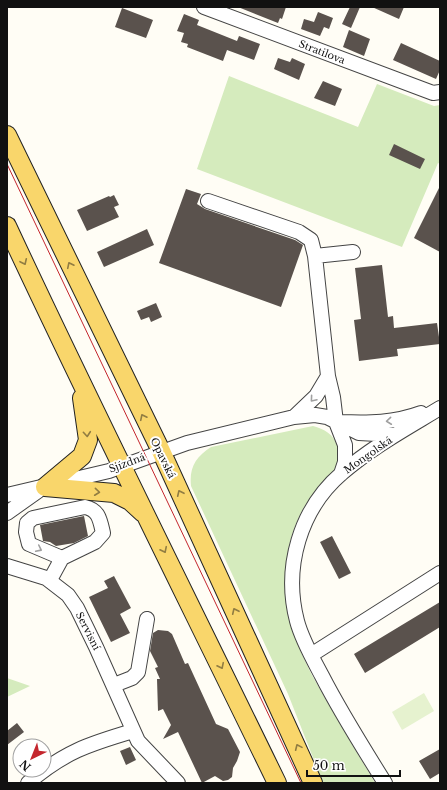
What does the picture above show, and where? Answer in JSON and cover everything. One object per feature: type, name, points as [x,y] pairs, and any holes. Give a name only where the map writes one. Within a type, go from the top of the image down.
[{"type":"main road","name":"Opavská","points":[[7,135],[161,451],[313,783]]},
{"type":"main road","points":[[7,226],[80,382],[150,521],[277,783]]},
{"type":"main road","points":[[45,486],[82,456],[88,440],[80,382]]},
{"type":"main road","points":[[45,486],[114,494],[130,501],[150,521]]},
{"type":"street","name":"Stratilova","points":[[204,7],[432,93],[440,92]]},
{"type":"street","points":[[208,201],[299,232],[311,240],[328,376],[333,397],[336,422],[345,445],[346,453],[341,474]]},
{"type":"street","points":[[314,256],[353,252]]},
{"type":"street","points":[[294,417],[316,396],[328,376]]},
{"type":"street","points":[[336,422],[369,423],[397,421],[440,407]]},
{"type":"street","name":"Mongolská","points":[[385,783],[346,722],[311,655],[297,623],[294,606],[293,579],[295,554],[301,532],[309,513],[341,474],[371,450],[440,407]]},
{"type":"street","name":"Sjízdná","points":[[7,495],[109,471],[121,465],[187,443],[294,417],[326,417],[336,422]]},
{"type":"street","points":[[336,422],[359,433],[396,435]]},
{"type":"street","points":[[7,513],[45,486]]},
{"type":"street","points":[[50,580],[62,558],[95,542],[103,533],[98,514],[93,509],[85,507],[33,518],[27,523],[26,532],[29,544],[62,558]]},
{"type":"street","name":"Servisní","points":[[7,566],[50,580],[65,592],[75,604],[114,685],[133,731],[143,747],[178,783]]},
{"type":"street","points":[[311,655],[440,573]]},
{"type":"street","points":[[114,685],[132,678],[138,672],[147,619]]},
{"type":"street","points":[[28,783],[54,763],[79,748],[133,731]]},
{"type":"green space","points":[[229,76],[358,127],[377,84],[434,106],[440,105],[440,164],[438,163],[402,247],[197,169]]},
{"type":"green space","points":[[313,426],[325,430],[334,438],[337,446],[337,463],[329,477],[306,504],[294,529],[287,557],[285,579],[286,599],[295,638],[311,674],[375,783],[323,783],[288,694],[191,486],[192,468],[201,455],[211,447]]},
{"type":"green space","points":[[7,678],[30,686],[7,697]]},
{"type":"green space","points":[[424,693],[434,711],[402,730],[392,712]]},
{"type":"building","points":[[238,7],[286,7],[282,19],[280,18],[278,23]]},
{"type":"building","points":[[350,7],[360,7],[351,28],[342,24]]},
{"type":"building","points":[[372,7],[404,7],[399,19]]},
{"type":"building","points":[[122,8],[153,20],[146,38],[115,27]]},
{"type":"building","points":[[318,12],[333,18],[329,29],[324,27],[320,36],[301,29],[304,19],[314,22]]},
{"type":"building","points":[[184,14],[199,20],[197,25],[237,41],[239,36],[260,44],[254,60],[227,50],[223,61],[187,47],[188,44],[181,42],[184,33],[177,31]]},
{"type":"building","points":[[349,30],[370,39],[364,56],[343,47]]},
{"type":"building","points":[[401,43],[440,61],[440,70],[436,79],[393,60]]},
{"type":"building","points":[[278,58],[290,62],[292,58],[305,64],[299,80],[274,69]]},
{"type":"building","points":[[323,81],[342,89],[335,106],[314,98]]},
{"type":"building","points":[[394,144],[425,159],[420,169],[389,155]]},
{"type":"building","points":[[440,186],[440,252],[414,238]]},
{"type":"building","points":[[186,189],[201,194],[197,204],[205,209],[295,240],[303,245],[281,307],[159,263]]},
{"type":"building","points":[[114,195],[119,205],[114,207],[119,217],[87,231],[77,210]]},
{"type":"building","points":[[147,229],[154,245],[104,267],[97,252]]},
{"type":"building","points":[[382,265],[388,317],[393,316],[394,328],[437,323],[440,344],[397,349],[398,356],[359,361],[354,320],[361,319],[355,268]]},
{"type":"building","points":[[156,303],[162,317],[151,322],[149,317],[141,320],[137,311]]},
{"type":"building","points":[[84,516],[88,536],[74,543],[56,546],[50,542],[43,541],[40,525]]},
{"type":"building","points":[[332,536],[351,573],[339,579],[320,542]]},
{"type":"building","points":[[114,576],[131,608],[120,614],[130,633],[111,642],[89,597],[108,588],[104,581]]},
{"type":"building","points":[[440,602],[440,627],[365,673],[354,654]]},
{"type":"building","points":[[158,630],[168,631],[172,634],[185,664],[188,663],[216,724],[228,729],[240,752],[233,768],[232,777],[228,780],[223,781],[215,776],[202,783],[178,732],[163,739],[171,725],[163,709],[158,711],[157,679],[160,679],[155,668],[158,667],[150,651],[153,633]]},
{"type":"building","points":[[17,723],[24,732],[16,738],[12,738],[12,741],[7,745],[7,731]]},
{"type":"building","points":[[130,747],[136,760],[126,765],[120,751]]},
{"type":"building","points":[[440,749],[440,773],[430,779],[419,761]]},
{"type":"tram line","points":[[7,164],[301,783]]}]
